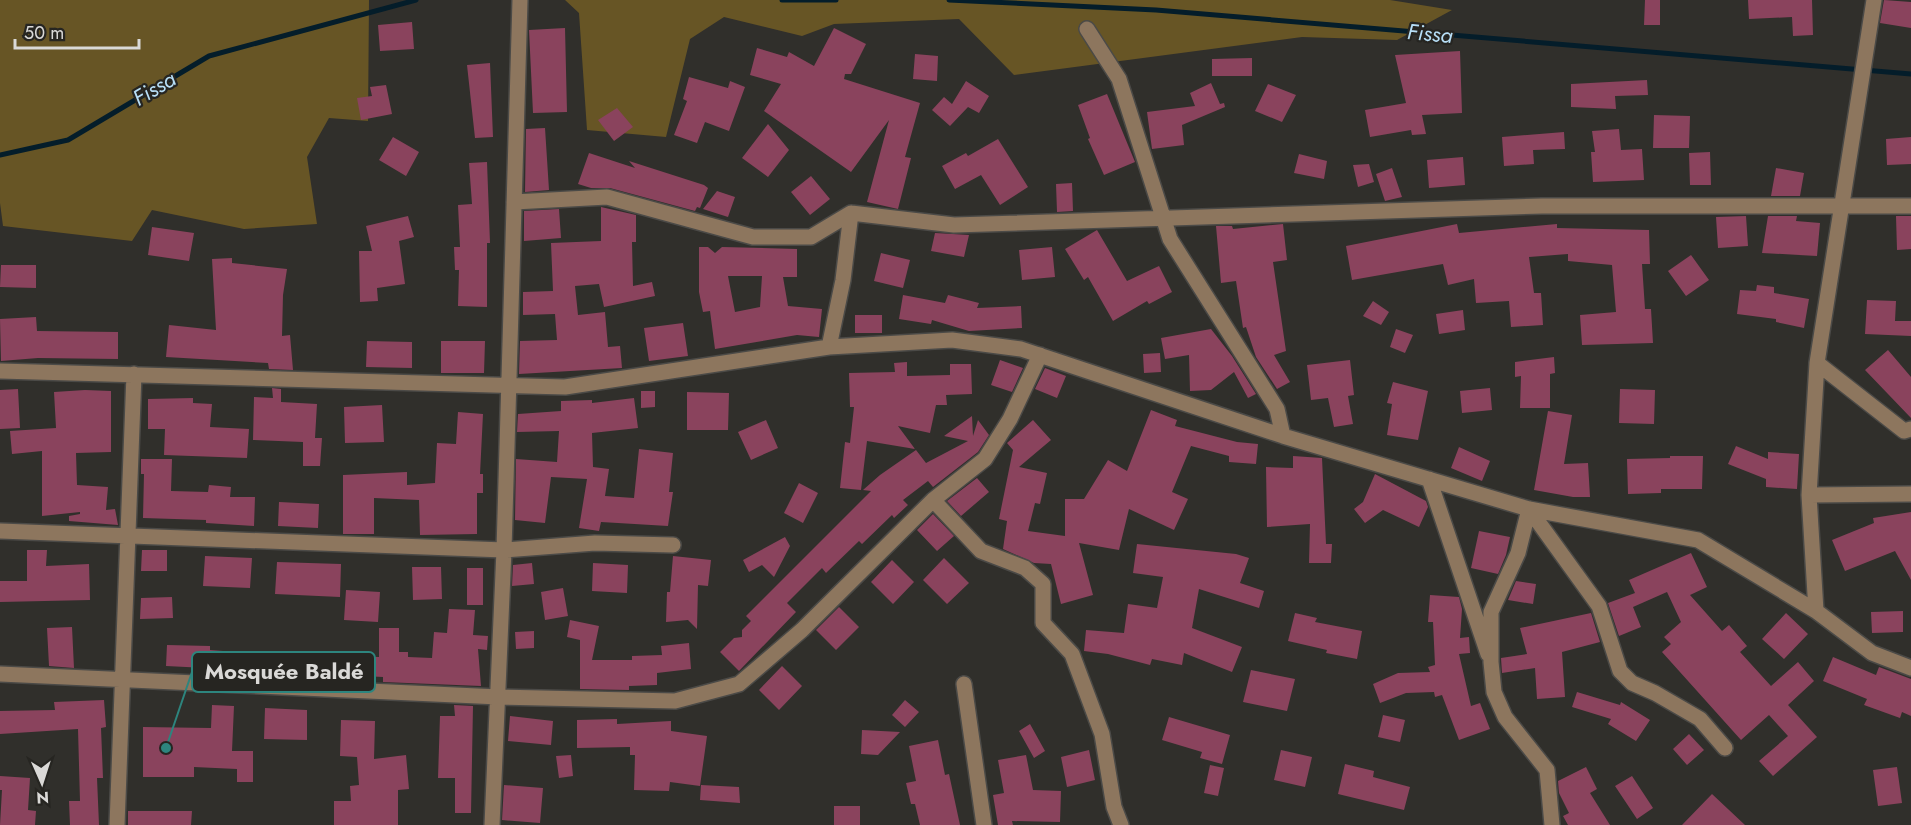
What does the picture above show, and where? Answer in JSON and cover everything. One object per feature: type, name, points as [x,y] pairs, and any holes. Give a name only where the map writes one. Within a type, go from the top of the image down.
[{"type":"street","points":[[492,825],[504,550],[520,0]]},
{"type":"street","points":[[1816,611],[1809,495],[1817,363],[1874,0]]},
{"type":"street","points":[[1087,29],[1119,79],[1170,239],[1277,408],[1283,436]]},
{"type":"street","points":[[514,202],[607,197],[753,237],[811,237],[851,213],[954,225],[1542,206],[1840,208],[1911,206]]},
{"type":"street","points":[[829,347],[843,280],[851,213]]},
{"type":"street","points":[[0,371],[565,387],[829,347],[952,340],[1021,349],[1283,436],[1529,509],[1698,540],[1816,611],[1872,653],[1911,668]]},
{"type":"street","points":[[0,674],[499,697],[675,701],[739,684],[802,630],[933,500],[985,459],[1010,419],[1040,355]]},
{"type":"street","points":[[1817,363],[1904,430],[1911,429]]},
{"type":"street","points":[[117,825],[134,374]]},
{"type":"street","points":[[1429,479],[1491,662]]},
{"type":"street","points":[[1809,495],[1911,494]]},
{"type":"street","points":[[933,500],[981,551],[1025,568],[1043,584],[1043,623],[1072,654],[1102,734],[1114,807],[1121,825]]},
{"type":"street","points":[[1529,509],[1518,553],[1491,612],[1491,662],[1494,692],[1506,717],[1547,770],[1552,825]]},
{"type":"street","points":[[1529,509],[1599,606],[1620,671],[1632,684],[1655,693],[1700,719],[1725,748]]},
{"type":"street","points":[[0,531],[504,550],[595,543],[673,545]]},
{"type":"street","points":[[964,684],[984,825]]},
{"type":"shaded area","points":[[0,0],[369,0],[368,121],[329,118],[307,157],[317,224],[244,229],[152,210],[132,241],[3,226],[0,203]]},
{"type":"shaded area","points":[[565,0],[1390,0],[1452,10],[1397,40],[1302,37],[1014,75],[959,19],[834,24],[802,36],[724,17],[690,39],[666,137],[587,130],[579,13]]},
{"type":"building","points":[[1645,0],[1660,0],[1660,25],[1644,25]]},
{"type":"building","points":[[1748,0],[1812,0],[1813,35],[1793,36],[1792,17],[1749,19]]},
{"type":"building","points":[[1884,0],[1911,2],[1911,28],[1880,23]]},
{"type":"building","points":[[412,22],[414,49],[380,51],[378,25]]},
{"type":"building","points":[[565,28],[567,112],[533,113],[529,30]]},
{"type":"building","points":[[834,28],[866,44],[851,74],[845,74],[844,79],[920,103],[905,157],[911,158],[898,209],[867,202],[889,120],[851,172],[764,111],[781,84],[750,75],[757,48],[787,57],[789,52],[814,66]]},
{"type":"building","points":[[1460,51],[1462,113],[1422,115],[1426,134],[1412,135],[1411,130],[1370,137],[1365,110],[1406,103],[1395,55]]},
{"type":"building","points":[[915,54],[938,56],[937,81],[913,79]]},
{"type":"building","points":[[1252,58],[1252,76],[1212,76],[1212,59]]},
{"type":"building","points":[[490,63],[493,137],[475,138],[467,65]]},
{"type":"building","points":[[689,77],[728,88],[730,81],[745,87],[729,131],[705,122],[697,143],[674,135],[687,101],[683,99]]},
{"type":"building","points":[[1647,80],[1648,95],[1615,96],[1616,109],[1571,107],[1571,84]]},
{"type":"building","points":[[966,81],[989,96],[979,113],[968,107],[950,126],[932,110],[944,97],[952,104]]},
{"type":"building","points":[[1211,83],[1220,104],[1224,103],[1225,107],[1182,125],[1184,145],[1152,149],[1147,112],[1195,106],[1190,93]]},
{"type":"building","points":[[1268,84],[1296,95],[1282,122],[1255,111]]},
{"type":"building","points":[[386,85],[392,114],[361,120],[357,98],[372,96],[370,87]]},
{"type":"building","points":[[1107,94],[1135,162],[1104,175],[1088,139],[1090,138],[1078,105]]},
{"type":"building","points":[[617,108],[633,127],[614,141],[598,120]]},
{"type":"building","points":[[1654,115],[1690,116],[1689,148],[1653,148]]},
{"type":"building","points":[[768,124],[789,150],[768,177],[742,158]]},
{"type":"building","points":[[545,128],[549,190],[525,192],[526,129]]},
{"type":"building","points":[[1619,129],[1621,150],[1642,149],[1644,180],[1593,182],[1591,152],[1595,152],[1592,131]]},
{"type":"building","points":[[1564,132],[1565,149],[1533,150],[1534,164],[1504,166],[1502,137]]},
{"type":"building","points":[[393,137],[419,152],[406,176],[379,160]]},
{"type":"building","points":[[1911,137],[1911,164],[1887,165],[1886,139]]},
{"type":"building","points":[[998,139],[1028,187],[1000,205],[981,175],[955,189],[942,166],[966,153],[968,156]]},
{"type":"building","points":[[1710,152],[1711,185],[1690,185],[1689,153]]},
{"type":"building","points":[[589,153],[635,168],[629,161],[708,188],[700,208],[697,207],[695,211],[610,188],[591,188],[578,184]]},
{"type":"building","points":[[1299,154],[1327,161],[1324,179],[1294,173]]},
{"type":"building","points":[[1463,157],[1465,185],[1429,188],[1427,160]]},
{"type":"building","points":[[487,162],[490,243],[487,243],[487,307],[458,306],[459,270],[455,270],[454,247],[460,247],[458,205],[472,204],[469,163]]},
{"type":"building","points":[[1369,164],[1374,182],[1358,187],[1353,165]]},
{"type":"building","points":[[1392,168],[1402,197],[1385,201],[1376,174]]},
{"type":"building","points":[[1776,168],[1804,173],[1800,196],[1771,196]]},
{"type":"building","points":[[811,176],[830,199],[810,215],[791,192]]},
{"type":"building","points":[[1072,183],[1073,211],[1057,212],[1056,184]]},
{"type":"building","points":[[717,191],[735,197],[728,217],[703,209]]},
{"type":"building","points":[[601,207],[636,215],[636,242],[632,242],[633,286],[652,282],[655,296],[604,307],[599,284],[575,286],[578,315],[605,312],[608,347],[620,346],[622,368],[519,374],[520,341],[557,340],[555,314],[523,315],[523,292],[553,291],[551,243],[601,241]]},
{"type":"building","points":[[559,209],[561,238],[524,241],[524,211]]},
{"type":"building","points":[[408,216],[414,237],[399,241],[405,284],[377,288],[378,301],[360,302],[359,251],[372,251],[366,226]]},
{"type":"building","points":[[1746,216],[1748,246],[1718,248],[1716,217]]},
{"type":"building","points":[[1768,216],[1797,216],[1796,221],[1820,223],[1817,256],[1762,253]]},
{"type":"building","points":[[1896,216],[1911,216],[1911,249],[1897,250]]},
{"type":"building","points":[[1283,224],[1287,260],[1273,262],[1286,351],[1274,355],[1290,382],[1277,389],[1256,357],[1246,327],[1243,328],[1236,281],[1221,283],[1216,226],[1232,226],[1233,229]]},
{"type":"building","points":[[1457,224],[1459,233],[1557,224],[1557,228],[1649,230],[1650,264],[1642,264],[1645,309],[1651,309],[1653,343],[1582,345],[1580,315],[1616,312],[1612,265],[1568,261],[1568,254],[1529,257],[1534,293],[1541,293],[1543,325],[1511,327],[1509,301],[1476,303],[1474,279],[1448,285],[1443,264],[1352,280],[1346,246]]},
{"type":"building","points":[[152,227],[194,233],[189,261],[148,255]]},
{"type":"building","points":[[1097,230],[1127,281],[1159,266],[1172,292],[1149,304],[1147,301],[1113,321],[1088,277],[1084,280],[1065,249]]},
{"type":"building","points":[[935,233],[969,235],[964,257],[931,251]]},
{"type":"building","points":[[699,247],[708,247],[715,253],[722,247],[797,249],[797,277],[783,277],[788,306],[822,309],[819,337],[797,335],[715,349],[710,311],[703,312],[699,292]],"holes":[[[728,276],[762,276],[760,307],[735,312]]]},
{"type":"building","points":[[1052,247],[1055,277],[1022,280],[1019,250]]},
{"type":"building","points":[[881,253],[910,260],[903,288],[874,281]]},
{"type":"building","points":[[1691,255],[1709,280],[1686,296],[1668,271]]},
{"type":"building","points":[[232,258],[232,263],[287,269],[283,295],[282,336],[290,335],[293,370],[269,369],[268,363],[166,357],[169,325],[216,330],[212,259]]},
{"type":"building","points":[[1,265],[36,265],[36,288],[0,287]]},
{"type":"building","points":[[1757,285],[1774,287],[1774,293],[1809,299],[1804,328],[1776,322],[1776,319],[1737,314],[1740,290],[1756,291]]},
{"type":"building","points":[[903,295],[945,303],[948,295],[979,303],[977,308],[1021,306],[1022,328],[969,331],[932,320],[931,324],[899,319]]},
{"type":"building","points":[[1867,300],[1896,301],[1895,321],[1911,321],[1911,336],[1865,334]]},
{"type":"building","points":[[1373,301],[1389,312],[1381,325],[1363,316]]},
{"type":"building","points":[[1463,310],[1465,330],[1439,334],[1436,314]]},
{"type":"building","points":[[855,315],[882,315],[882,333],[855,333]]},
{"type":"building","points":[[36,317],[37,331],[118,332],[118,359],[38,358],[1,361],[0,319]]},
{"type":"building","points":[[683,323],[688,356],[649,361],[644,328]]},
{"type":"building","points":[[1211,329],[1232,356],[1256,394],[1248,398],[1234,372],[1211,390],[1190,391],[1189,355],[1165,359],[1161,338]]},
{"type":"building","points":[[1396,329],[1413,335],[1405,353],[1390,347]]},
{"type":"building","points":[[367,341],[412,342],[412,368],[366,367]]},
{"type":"building","points":[[441,341],[485,341],[484,373],[441,373]]},
{"type":"building","points":[[1888,350],[1911,377],[1911,418],[1865,370]]},
{"type":"building","points":[[1160,353],[1161,372],[1144,373],[1143,354]]},
{"type":"building","points":[[1554,357],[1555,373],[1550,374],[1550,408],[1520,408],[1521,376],[1515,377],[1515,362]]},
{"type":"building","points":[[1000,360],[1023,368],[1012,392],[991,385]]},
{"type":"building","points":[[1350,360],[1354,395],[1348,396],[1353,424],[1334,427],[1328,398],[1311,400],[1307,365]]},
{"type":"building","points":[[907,362],[907,376],[950,375],[950,364],[971,364],[972,394],[946,395],[947,405],[936,405],[930,433],[898,426],[915,449],[867,441],[861,490],[840,488],[845,442],[850,443],[854,407],[850,407],[849,373],[895,372],[894,363]]},
{"type":"building","points":[[1045,368],[1066,376],[1057,398],[1035,389]]},
{"type":"building","points":[[1393,382],[1428,391],[1418,440],[1387,435],[1392,404],[1387,403]]},
{"type":"building","points":[[272,388],[281,389],[281,402],[317,404],[315,438],[322,438],[320,466],[303,466],[303,442],[253,440],[254,397],[273,398]]},
{"type":"building","points":[[1490,388],[1492,410],[1462,413],[1460,391]]},
{"type":"building","points":[[18,389],[20,428],[0,429],[0,390]]},
{"type":"building","points":[[1620,389],[1655,390],[1654,424],[1619,423]]},
{"type":"building","points":[[111,391],[111,452],[76,453],[77,485],[108,487],[106,510],[115,509],[118,525],[69,521],[69,516],[80,514],[80,512],[42,516],[42,451],[12,454],[10,431],[56,428],[54,392]]},
{"type":"building","points":[[641,391],[655,391],[655,407],[641,408]]},
{"type":"building","points":[[687,392],[729,393],[728,430],[687,430]]},
{"type":"building","points":[[193,398],[193,403],[212,404],[210,427],[249,429],[247,458],[164,455],[165,429],[148,429],[148,399]]},
{"type":"building","points":[[634,398],[638,428],[592,433],[593,467],[609,469],[605,496],[634,498],[639,449],[673,453],[669,492],[673,492],[668,526],[601,522],[599,531],[579,528],[587,479],[551,477],[545,523],[515,520],[516,459],[557,462],[559,431],[517,432],[518,414],[561,411],[561,401],[592,400],[592,403]]},
{"type":"building","points":[[382,405],[384,442],[345,443],[344,407]]},
{"type":"building","points":[[1151,410],[1177,420],[1175,426],[1237,442],[1258,444],[1256,464],[1229,462],[1229,456],[1191,446],[1172,492],[1188,499],[1174,530],[1129,509],[1119,550],[1079,543],[1093,595],[1061,604],[1051,564],[1034,563],[1003,549],[1007,521],[999,519],[1013,450],[1007,443],[1033,420],[1051,440],[1019,467],[1047,473],[1040,504],[1035,503],[1028,531],[1065,536],[1065,499],[1084,499],[1108,460],[1127,471]]},
{"type":"building","points":[[1548,411],[1572,415],[1564,464],[1588,463],[1590,497],[1573,497],[1534,490]]},
{"type":"building","points":[[458,412],[483,414],[480,474],[483,474],[483,493],[477,493],[477,534],[420,535],[419,500],[374,498],[374,534],[343,534],[343,475],[407,472],[407,485],[435,483],[437,443],[456,444]]},
{"type":"building","points":[[972,416],[973,436],[978,420],[989,435],[978,452],[933,487],[928,481],[903,500],[908,505],[894,518],[892,515],[862,544],[859,541],[826,573],[822,568],[787,603],[796,612],[739,671],[720,652],[734,638],[742,637],[742,630],[751,621],[746,616],[871,491],[863,490],[916,450],[926,463],[968,441],[944,436]]},
{"type":"building","points":[[766,420],[778,448],[751,460],[738,432]]},
{"type":"building","points":[[1736,446],[1768,459],[1768,452],[1799,454],[1797,489],[1766,487],[1766,479],[1728,464]]},
{"type":"building","points":[[1459,447],[1490,461],[1482,481],[1451,468]]},
{"type":"building","points":[[1293,456],[1322,458],[1326,544],[1332,544],[1331,563],[1309,563],[1310,524],[1267,527],[1266,467],[1293,468]]},
{"type":"building","points":[[1670,456],[1703,456],[1702,489],[1661,489],[1661,493],[1628,494],[1627,459],[1670,458]]},
{"type":"building","points":[[141,459],[172,459],[171,491],[208,492],[209,485],[231,487],[230,497],[255,497],[254,526],[206,523],[206,520],[143,518],[144,474],[141,474]]},
{"type":"building","points":[[1375,474],[1426,501],[1428,507],[1419,527],[1383,510],[1365,523],[1354,509],[1363,502]]},
{"type":"building","points":[[977,478],[989,492],[961,516],[947,501]]},
{"type":"building","points":[[799,483],[818,493],[803,523],[784,513]]},
{"type":"building","points":[[279,502],[319,504],[318,528],[278,526]]},
{"type":"building","points":[[1911,512],[1911,580],[1895,551],[1845,571],[1832,540],[1874,523],[1873,518]]},
{"type":"building","points":[[933,514],[954,536],[937,551],[917,530]]},
{"type":"building","points":[[1479,531],[1510,537],[1498,574],[1471,568]]},
{"type":"building","points":[[785,537],[790,546],[774,577],[762,565],[749,572],[743,560]]},
{"type":"building","points":[[1137,544],[1236,554],[1249,558],[1240,583],[1264,591],[1259,608],[1199,589],[1192,628],[1242,647],[1232,672],[1184,653],[1182,665],[1152,659],[1150,665],[1108,654],[1084,651],[1086,630],[1124,633],[1128,604],[1157,608],[1163,577],[1133,573]]},
{"type":"building","points":[[27,550],[47,550],[46,566],[89,564],[90,600],[0,602],[0,581],[27,581]]},
{"type":"building","points":[[142,550],[167,550],[167,571],[141,571]]},
{"type":"building","points":[[1691,553],[1707,587],[1690,595],[1722,631],[1729,625],[1747,646],[1740,652],[1771,686],[1798,662],[1814,681],[1788,705],[1817,737],[1773,776],[1759,761],[1788,736],[1769,715],[1741,740],[1662,652],[1671,644],[1664,637],[1681,622],[1667,592],[1633,607],[1641,627],[1619,636],[1608,603],[1635,593],[1629,580]]},
{"type":"building","points":[[205,556],[252,558],[250,588],[203,586]]},
{"type":"building","points":[[673,556],[711,560],[708,586],[698,585],[697,629],[688,620],[666,622],[667,592],[670,592]]},
{"type":"building","points":[[944,558],[969,583],[947,604],[923,580]]},
{"type":"building","points":[[892,560],[914,582],[893,604],[871,582]]},
{"type":"building","points":[[277,562],[341,564],[340,597],[275,594]]},
{"type":"building","points":[[532,563],[534,584],[512,586],[513,565]]},
{"type":"building","points":[[593,563],[628,565],[627,593],[592,591]]},
{"type":"building","points":[[412,567],[441,567],[442,599],[413,600]]},
{"type":"building","points":[[467,568],[483,568],[483,605],[467,605]]},
{"type":"building","points":[[1516,581],[1536,584],[1533,604],[1508,600]]},
{"type":"building","points":[[563,588],[568,616],[545,620],[541,592]]},
{"type":"building","points":[[346,590],[380,592],[378,622],[344,620]]},
{"type":"building","points":[[1430,595],[1459,597],[1462,609],[1460,638],[1469,637],[1470,653],[1459,654],[1471,706],[1480,703],[1490,729],[1459,740],[1442,695],[1435,697],[1434,692],[1406,693],[1380,703],[1373,684],[1398,673],[1430,672],[1428,667],[1435,665],[1433,622],[1428,622]]},
{"type":"building","points":[[172,597],[173,618],[140,619],[141,598]]},
{"type":"building","points":[[839,607],[859,627],[836,650],[816,630]]},
{"type":"building","points":[[449,609],[475,610],[473,635],[488,636],[487,650],[478,649],[481,686],[383,682],[383,677],[166,666],[167,645],[210,646],[210,650],[262,654],[379,657],[379,628],[399,628],[399,652],[408,652],[408,657],[432,658],[434,632],[447,633]]},
{"type":"building","points":[[1903,611],[1903,632],[1872,633],[1871,612]]},
{"type":"building","points":[[1295,613],[1317,618],[1315,622],[1362,631],[1357,659],[1326,653],[1327,650],[1288,641]]},
{"type":"building","points":[[1591,613],[1600,642],[1562,652],[1565,697],[1537,699],[1535,668],[1502,673],[1501,658],[1527,654],[1520,628]]},
{"type":"building","points":[[1786,613],[1808,634],[1784,659],[1762,639]]},
{"type":"building","points":[[570,620],[599,626],[592,660],[632,660],[632,656],[662,655],[661,646],[689,643],[691,669],[657,673],[657,685],[629,686],[629,690],[580,689],[580,640],[567,637]]},
{"type":"building","points":[[72,627],[74,668],[49,666],[47,628]]},
{"type":"building","points":[[534,631],[534,648],[516,649],[515,632]]},
{"type":"building","points":[[1833,657],[1876,675],[1879,667],[1911,679],[1911,716],[1902,712],[1900,718],[1864,705],[1867,699],[1823,681]]},
{"type":"building","points":[[782,666],[802,686],[779,710],[759,690]]},
{"type":"building","points":[[1251,670],[1295,679],[1287,711],[1243,702]]},
{"type":"building","points":[[1577,692],[1620,705],[1621,702],[1650,720],[1636,741],[1608,724],[1611,719],[1572,707]]},
{"type":"building","points":[[104,700],[106,727],[101,728],[103,778],[97,778],[99,825],[70,825],[69,801],[80,801],[78,729],[0,734],[0,711],[55,710],[54,702]]},
{"type":"building","points":[[905,700],[919,712],[905,727],[892,715]]},
{"type":"building","points":[[212,705],[234,706],[232,751],[253,751],[253,782],[237,782],[237,769],[194,767],[194,777],[143,777],[143,727],[211,728]]},
{"type":"building","points":[[454,705],[473,706],[471,813],[455,813],[455,778],[438,778],[440,716],[455,716]]},
{"type":"building","points":[[265,708],[307,710],[307,740],[264,739]]},
{"type":"building","points":[[1383,715],[1405,720],[1400,742],[1378,737]]},
{"type":"building","points":[[510,716],[553,721],[551,745],[508,741]]},
{"type":"building","points":[[1169,717],[1230,735],[1222,764],[1200,758],[1202,752],[1162,740]]},
{"type":"building","points":[[617,719],[617,724],[671,721],[671,731],[707,736],[700,786],[670,782],[669,791],[634,790],[635,755],[630,755],[630,747],[577,748],[577,720]]},
{"type":"building","points":[[341,720],[375,721],[374,759],[406,755],[409,789],[398,790],[398,825],[334,825],[334,801],[351,801],[350,786],[359,785],[357,757],[340,756]]},
{"type":"building","points":[[1030,724],[1045,751],[1034,758],[1019,731]]},
{"type":"building","points":[[862,730],[900,732],[878,755],[861,754]]},
{"type":"building","points":[[1689,734],[1704,750],[1687,765],[1673,749]]},
{"type":"building","points":[[938,740],[945,775],[949,774],[960,825],[920,825],[915,804],[911,804],[906,783],[916,781],[909,746]]},
{"type":"building","points":[[1089,750],[1095,780],[1067,787],[1061,757]]},
{"type":"building","points":[[1281,750],[1312,757],[1305,787],[1274,780]]},
{"type":"building","points":[[571,755],[573,776],[559,778],[556,756]]},
{"type":"building","points":[[1026,755],[1033,790],[1061,791],[1060,822],[1012,821],[1013,825],[998,825],[993,795],[1004,793],[998,760]]},
{"type":"building","points":[[1345,764],[1374,771],[1373,777],[1410,787],[1404,810],[1338,794]]},
{"type":"building","points":[[1210,765],[1224,768],[1218,796],[1204,793]]},
{"type":"building","points":[[1586,767],[1597,789],[1590,793],[1610,825],[1568,825],[1563,816],[1569,813],[1559,793],[1558,781]]},
{"type":"building","points":[[1897,767],[1902,803],[1878,806],[1873,770]]},
{"type":"building","points":[[0,776],[30,778],[28,810],[36,811],[35,825],[0,825],[2,790],[0,790]]},
{"type":"building","points":[[1632,776],[1653,808],[1637,819],[1615,786]]},
{"type":"building","points":[[504,785],[543,788],[540,823],[502,820]]},
{"type":"building","points":[[701,785],[739,787],[740,803],[700,800]]},
{"type":"building","points":[[1712,794],[1745,825],[1682,825]]},
{"type":"building","points":[[834,806],[860,806],[860,825],[834,825]]},
{"type":"building","points":[[128,811],[192,811],[191,825],[128,825]]},
{"type":"waterway","name":"Fissa","points":[[0,155],[68,140],[209,56],[416,0]]},
{"type":"waterway","name":"Fissa","points":[[782,0],[836,0]]},
{"type":"waterway","name":"Fissa","points":[[949,0],[1156,10],[1911,74]]},
{"type":"place","name":"Mosquée Baldé","points":[[166,748]]}]
